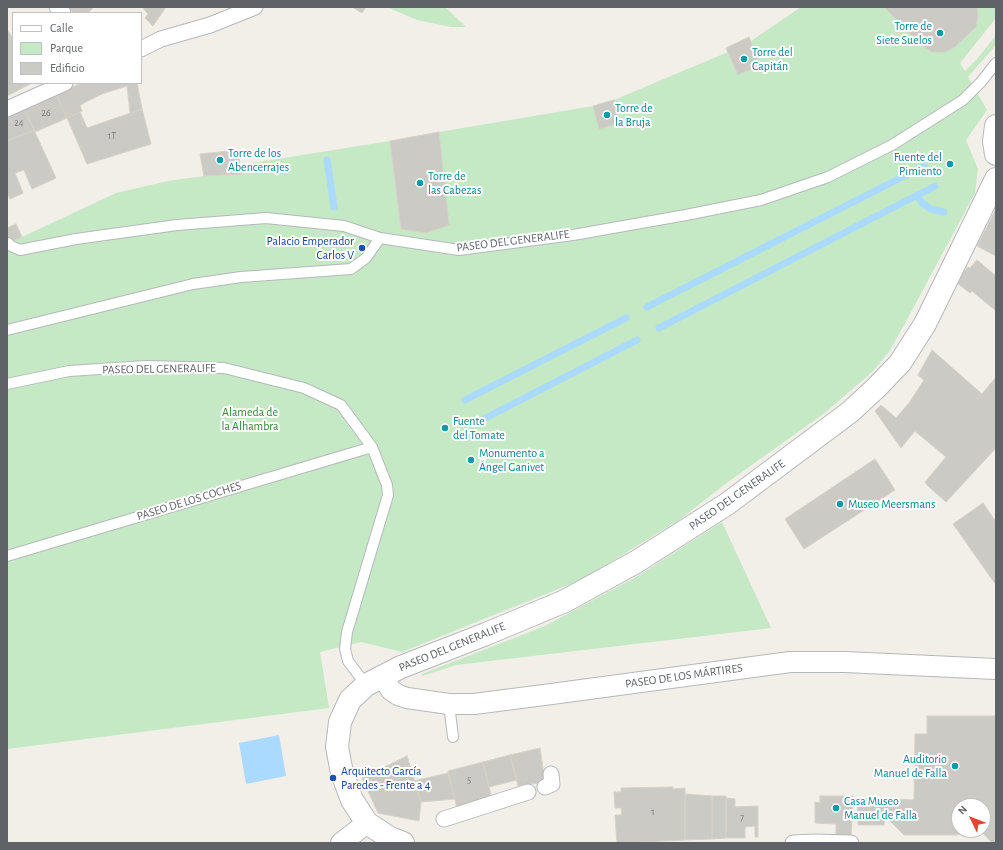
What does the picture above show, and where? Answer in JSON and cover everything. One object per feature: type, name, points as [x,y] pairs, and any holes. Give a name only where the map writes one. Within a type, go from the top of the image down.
[{"type":"street","points":[[142,48],[161,39],[210,25],[256,7]]},
{"type":"street","points":[[7,109],[63,84]]},
{"type":"street","points":[[996,126],[994,141],[996,154]]},
{"type":"street","name":"PASEO DEL GENERALIFE","points":[[374,681],[401,667],[565,601],[636,562],[727,504],[850,412],[876,388],[900,362],[916,337],[924,324],[996,179]]},
{"type":"street","name":"PASEO DE LOS MÁRTIRES","points":[[374,681],[398,695],[407,698],[449,704],[474,704],[790,662],[845,662],[996,669]]},
{"type":"street","points":[[374,681],[350,700],[340,722],[337,747],[342,773],[352,800],[367,823],[390,838],[402,843]]},
{"type":"street","points":[[444,819],[528,792]]},
{"type":"street","points":[[341,843],[367,823]]},
{"type":"street","points":[[793,843],[851,843]]},
{"type":"lane","name":"PASEO DEL GENERALIFE","points":[[8,244],[20,250],[76,239],[177,225],[266,218],[344,226],[380,238],[459,250],[573,235],[686,216],[761,200],[828,177],[892,146],[963,100],[981,82],[996,63]]},
{"type":"lane","points":[[7,330],[193,284],[241,277],[351,270],[366,258],[380,238]]},
{"type":"lane","name":"PASEO DEL GENERALIFE","points":[[7,384],[69,371],[146,366],[224,368],[304,388],[341,406],[372,447],[387,485],[388,495],[347,632],[345,649],[348,661],[374,681]]},
{"type":"lane","name":"PASEO DE LOS COCHES","points":[[7,556],[372,447]]},
{"type":"lane","points":[[449,704],[453,737]]},
{"type":"green space","points":[[387,7],[445,7],[466,27],[451,27],[417,20]]},
{"type":"green space","name":"Alameda de la Alhambra","points":[[801,7],[884,7],[921,45],[932,52],[944,52],[955,47],[976,27],[978,17],[977,7],[996,7],[996,18],[960,63],[965,71],[977,59],[996,35],[996,45],[968,77],[987,110],[966,140],[978,169],[975,193],[889,352],[872,372],[826,412],[728,482],[679,520],[583,579],[402,652],[361,642],[320,652],[329,708],[7,749],[7,244],[116,193],[168,181],[204,176],[240,174],[240,165],[390,141],[401,229],[426,233],[449,225],[439,132],[593,106],[599,129],[620,124],[614,100],[728,52],[738,74],[760,65],[751,41]]},
{"type":"green space","points":[[722,522],[771,628],[456,665],[422,676],[422,674],[545,626],[638,576]]},
{"type":"water","points":[[279,735],[286,776],[246,784],[239,743]]},
{"type":"building","points":[[68,7],[94,7],[89,12],[73,12]]},
{"type":"building","points":[[142,7],[166,7],[153,26],[145,18],[148,14]]},
{"type":"building","points":[[352,7],[366,7],[362,13]]},
{"type":"building","name":"Torre de Siete Suelos","points":[[884,7],[977,7],[978,17],[976,27],[955,47],[945,52],[932,52],[921,45]]},
{"type":"building","points":[[7,29],[12,37],[12,84],[30,84],[7,95]]},
{"type":"building","name":"Torre del Capitán","points":[[749,37],[760,65],[738,75],[726,48]]},
{"type":"building","points":[[80,84],[137,84],[142,109],[130,113],[127,86],[102,94],[80,105],[82,111],[67,118],[56,94]]},
{"type":"building","points":[[56,94],[67,118],[35,132],[24,108]]},
{"type":"building","name":"Torre de la Bruja","points":[[614,100],[621,123],[599,129],[593,106]]},
{"type":"building","points":[[24,108],[34,130],[7,141],[7,116]]},
{"type":"building","points":[[142,109],[151,144],[87,164],[67,118],[80,112],[87,128]]},
{"type":"building","points":[[34,130],[56,178],[32,189],[24,170],[15,173],[23,193],[10,199],[7,192],[7,141]]},
{"type":"building","name":"Torre de las Cabezas","points":[[439,132],[449,225],[426,233],[401,229],[390,141]]},
{"type":"building","name":"Torre de los Abencerrajes","points":[[238,150],[241,174],[204,176],[200,154]]},
{"type":"building","points":[[996,209],[996,256],[977,246]]},
{"type":"building","points":[[16,224],[22,237],[7,244],[7,228]]},
{"type":"building","points":[[977,260],[996,276],[996,311],[972,291],[970,293],[957,283],[960,276]]},
{"type":"building","points":[[932,350],[982,394],[996,377],[996,448],[946,502],[925,482],[946,457],[915,431],[901,448],[875,411],[881,405],[896,418],[909,403],[924,380],[918,375]]},
{"type":"building","name":"Museo Meersmans","points":[[875,459],[895,490],[804,549],[785,519]]},
{"type":"building","points":[[983,503],[996,522],[996,585],[953,524]]},
{"type":"building","name":"Auditorio Manuel de Falla","points":[[927,716],[996,716],[996,843],[992,843],[987,838],[991,838],[991,798],[951,798],[951,835],[904,835],[885,816],[884,825],[858,825],[857,798],[914,800],[915,734],[927,734]]},
{"type":"building","points":[[540,748],[545,782],[518,786],[510,755]]},
{"type":"building","points":[[510,755],[517,780],[489,787],[483,762]]},
{"type":"building","points":[[407,756],[421,802],[419,821],[378,813],[362,778]]},
{"type":"building","points":[[483,762],[492,799],[457,808],[448,771]]},
{"type":"building","points":[[448,773],[455,799],[421,802],[414,781]]},
{"type":"building","points":[[673,787],[673,789],[685,788],[685,840],[617,843],[615,815],[622,815],[621,808],[615,808],[614,792],[621,792],[621,788]]},
{"type":"building","points":[[685,794],[712,796],[712,839],[685,840]]},
{"type":"building","points":[[712,796],[726,796],[726,838],[712,839]]},
{"type":"building","points":[[820,796],[853,796],[851,840],[836,839],[836,824],[815,823],[815,802],[820,803]]},
{"type":"building","points":[[726,798],[735,799],[735,807],[758,806],[758,837],[755,837],[755,826],[745,827],[745,838],[726,838]]},
{"type":"waterway","points":[[327,160],[334,207]]},
{"type":"waterway","points":[[647,307],[924,166]]},
{"type":"waterway","points":[[659,328],[935,186]]},
{"type":"waterway","points":[[917,195],[922,203],[931,209],[944,212]]},
{"type":"waterway","points":[[465,400],[626,318]]},
{"type":"waterway","points":[[476,423],[637,340]]},
{"type":"place","name":"Torre de Siete Suelos","points":[[940,33]]},
{"type":"place","name":"Torre del Capitán","points":[[744,59]]},
{"type":"place","name":"Torre de la Bruja","points":[[607,115]]},
{"type":"place","name":"Torre de los Abencerrajes","points":[[220,160]]},
{"type":"place","name":"Fuente del Pimiento","points":[[950,164]]},
{"type":"place","name":"Torre de las Cabezas","points":[[420,183]]},
{"type":"place","name":"Palacio Emperador Carlos V","points":[[362,248]]},
{"type":"place","name":"Fuente del Tomate","points":[[445,428]]},
{"type":"place","name":"Monumento a Ángel Ganivet","points":[[471,460]]},
{"type":"place","name":"Museo Meersmans","points":[[840,504]]},
{"type":"place","name":"Auditorio Manuel de Falla","points":[[955,766]]},
{"type":"place","name":"Arquitecto García Paredes - Frente a 4","points":[[333,778]]},
{"type":"place","name":"Casa Museo Manuel de Falla","points":[[836,808]]}]
